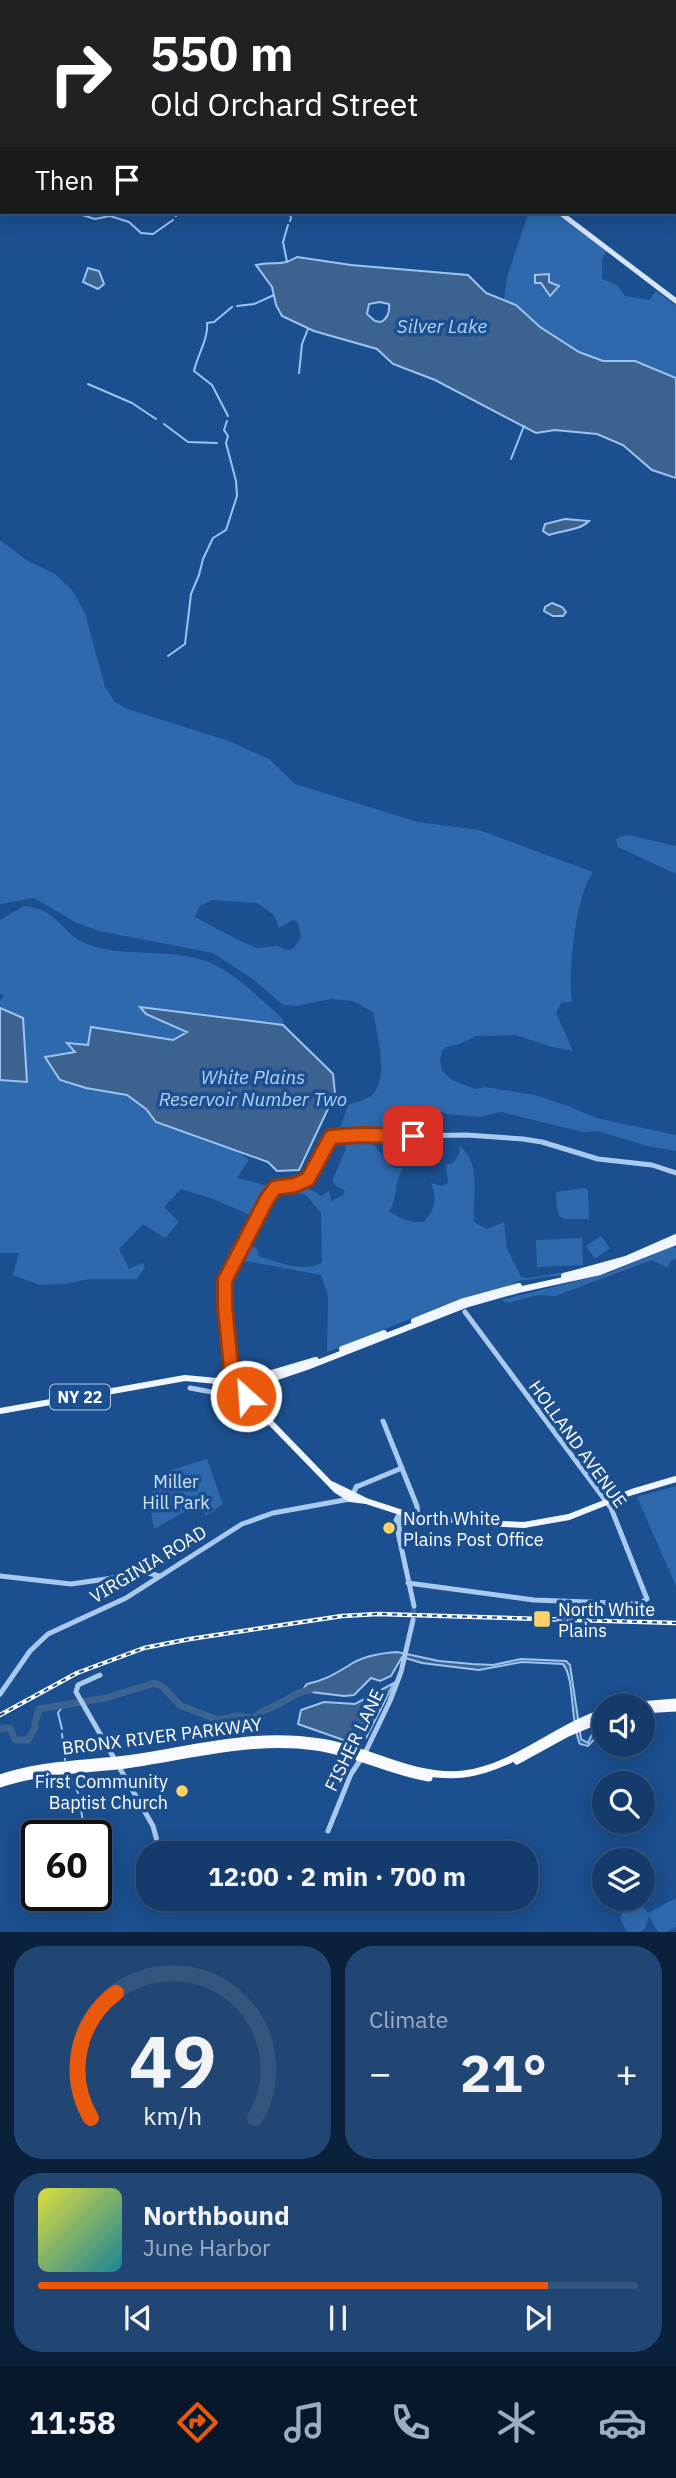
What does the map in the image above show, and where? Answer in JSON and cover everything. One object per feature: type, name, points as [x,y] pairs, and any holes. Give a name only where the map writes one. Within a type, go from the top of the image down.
[{"type":"highway","points":[[655,1704],[676,1702]]},
{"type":"highway","points":[[655,1709],[676,1708]]},
{"type":"highway","name":"BRONX RIVER PARKWAY","points":[[0,1784],[208,1743],[256,1738],[318,1741],[421,1777],[463,1779],[503,1768],[592,1718]]},
{"type":"highway","name":"BRONX RIVER PARKWAY","points":[[582,1723],[592,1721]]},
{"type":"highway","name":"BRONX RIVER PARKWAY","points":[[0,1778],[38,1768],[116,1763]]},
{"type":"main road","points":[[562,214],[676,301]]},
{"type":"main road","points":[[234,1384],[310,1362],[461,1302],[598,1268],[676,1241]]},
{"type":"main road","points":[[234,1384],[248,1387],[269,1381],[468,1304],[600,1272],[676,1241]]},
{"type":"main road","name":"NY 22","points":[[0,1411],[186,1378],[234,1384]]},
{"type":"main road","points":[[234,1384],[331,1484],[366,1501],[418,1517],[497,1525],[531,1525],[569,1517],[676,1479]]},
{"type":"street","points":[[190,1388],[231,1392],[234,1384],[225,1307],[225,1280],[273,1189],[295,1185],[308,1179],[331,1137],[491,1137],[542,1142],[598,1159],[652,1166],[676,1173]]},
{"type":"street","name":"HOLLAND AVENUE","points":[[408,1583],[490,1594],[608,1604],[639,1604],[646,1601],[646,1591],[611,1508],[466,1312]]},
{"type":"street","points":[[383,1421],[416,1505],[418,1517]]},
{"type":"street","name":"VIRGINIA ROAD","points":[[0,1694],[11,1675],[39,1641],[62,1627],[119,1602],[254,1519],[337,1500],[358,1486],[402,1468]]},
{"type":"street","points":[[348,1494],[358,1486]]},
{"type":"street","points":[[400,1513],[396,1520],[414,1606]]},
{"type":"street","points":[[0,1576],[66,1584],[149,1573],[159,1576]]},
{"type":"street","name":"FISHER LANE","points":[[328,1831],[351,1774],[364,1755],[390,1702],[414,1620]]},
{"type":"street","points":[[100,1675],[77,1686],[76,1692],[153,1826],[157,1841]]},
{"type":"green space","points":[[528,214],[557,214],[606,251],[602,260],[602,279],[617,285],[625,296],[649,300],[656,291],[676,306],[676,378],[635,361],[603,361],[579,352],[540,327],[516,305],[504,300],[507,277]]},
{"type":"green space","points":[[0,540],[28,561],[55,574],[72,590],[85,613],[105,687],[115,702],[127,709],[229,741],[269,759],[295,784],[418,822],[479,830],[593,872],[577,916],[571,972],[572,1002],[561,1003],[556,1013],[573,1051],[515,1035],[476,1036],[442,1051],[442,1071],[452,1080],[475,1089],[485,1087],[535,1095],[596,1118],[676,1135],[676,1151],[647,1146],[598,1131],[583,1132],[501,1112],[480,1117],[446,1114],[435,1109],[422,1115],[397,1117],[379,1133],[365,1139],[394,1168],[403,1168],[389,1211],[406,1220],[425,1221],[434,1203],[431,1183],[442,1186],[448,1183],[446,1165],[454,1162],[461,1147],[468,1154],[474,1173],[474,1222],[487,1229],[504,1222],[507,1249],[521,1277],[582,1269],[575,1273],[517,1281],[458,1300],[327,1352],[328,1296],[321,1275],[246,1261],[235,1277],[228,1312],[229,1284],[237,1259],[249,1244],[257,1249],[260,1257],[283,1264],[307,1267],[322,1263],[321,1213],[306,1195],[296,1193],[292,1189],[310,1189],[321,1196],[329,1191],[331,1201],[345,1191],[332,1181],[346,1149],[340,1129],[348,1105],[371,1096],[378,1087],[380,1077],[379,1043],[373,1012],[353,1001],[331,999],[296,1006],[283,1005],[254,980],[213,953],[99,931],[77,923],[34,898],[0,904]],"holes":[[[212,900],[257,903],[274,915],[279,928],[293,920],[298,923],[301,937],[293,949],[286,950],[277,946],[257,948],[195,917],[200,906]]]},
{"type":"green space","points":[[628,835],[676,846],[676,874],[618,847],[616,840]]},
{"type":"green space","points":[[24,906],[45,912],[87,944],[118,951],[184,956],[215,965],[242,983],[283,1019],[283,1025],[146,1014],[188,1032],[173,1040],[90,1027],[89,1045],[68,1044],[76,1052],[46,1058],[60,1080],[86,1088],[127,1095],[146,1109],[156,1122],[237,1151],[249,1160],[237,1178],[269,1186],[255,1217],[181,1189],[164,1207],[179,1222],[165,1238],[143,1224],[119,1249],[129,1269],[143,1263],[145,1267],[137,1279],[90,1279],[39,1285],[13,1275],[19,1253],[0,1253],[0,1080],[26,1082],[23,1018],[0,1008],[0,1001],[4,996],[0,993],[0,920]]},
{"type":"green space","points":[[585,1188],[588,1191],[589,1219],[565,1219],[559,1216],[556,1192]]},
{"type":"green space","points":[[601,1236],[610,1248],[595,1259],[586,1246]]},
{"type":"green space","points":[[582,1238],[583,1265],[537,1267],[536,1240]]},
{"type":"green space","points":[[672,1247],[676,1248],[676,1258],[670,1261],[668,1268],[652,1260],[555,1296],[539,1295],[507,1303],[501,1300],[609,1273]]},
{"type":"green space","name":"Miller Hill Park","points":[[207,1459],[223,1504],[206,1516],[200,1503],[154,1529],[151,1512],[152,1476]]},
{"type":"green space","points":[[676,1486],[676,1586],[637,1497]]},
{"type":"green space","points":[[676,1898],[676,1927],[667,1932],[658,1932],[649,1916],[643,1930],[627,1932],[620,1918],[625,1911],[648,1913]]},
{"type":"water","name":"Silver Lake","points":[[297,257],[351,265],[468,275],[486,293],[516,305],[540,327],[579,352],[603,361],[635,361],[676,378],[676,478],[652,470],[623,445],[597,434],[555,430],[536,433],[435,380],[393,364],[377,349],[314,331],[282,316],[272,287],[256,265]],"holes":[[[369,304],[389,304],[388,314],[381,322],[375,321],[367,314]]]},
{"type":"water","points":[[88,268],[99,271],[104,284],[98,289],[83,282]]},
{"type":"water","points":[[549,274],[549,282],[559,286],[550,296],[541,283],[535,283],[535,275]]},
{"type":"water","points":[[565,519],[589,521],[575,529],[549,535],[543,531],[545,524]]},
{"type":"water","points":[[552,603],[562,607],[566,612],[563,616],[553,616],[544,611],[545,607]]},
{"type":"water","name":"White Plains Reservoir Number Two","points":[[140,1007],[283,1025],[333,1074],[335,1094],[299,1170],[277,1171],[268,1162],[156,1122],[146,1109],[127,1095],[86,1088],[60,1080],[45,1057],[75,1052],[67,1043],[88,1045],[91,1027],[173,1040],[187,1032],[146,1014]]},
{"type":"water","points":[[0,1008],[23,1018],[27,1082],[0,1080]]},
{"type":"water","points":[[397,1652],[439,1661],[493,1665],[521,1659],[566,1661],[570,1665],[581,1739],[588,1743],[592,1735],[592,1742],[588,1746],[580,1744],[569,1679],[563,1664],[522,1662],[479,1670],[422,1663],[402,1657],[391,1676],[380,1681],[371,1678],[354,1695],[302,1691],[307,1684],[329,1677],[359,1660]]},
{"type":"water","points":[[394,1683],[366,1738],[349,1742],[298,1724],[301,1710],[324,1702],[355,1704]]},
{"type":"waterway","points":[[79,214],[95,219],[110,216],[129,222],[141,233],[153,234],[173,220]]},
{"type":"waterway","points":[[176,216],[180,214]]},
{"type":"waterway","points":[[290,214],[290,221]]},
{"type":"waterway","points":[[287,262],[283,242],[288,225]]},
{"type":"waterway","points":[[237,306],[254,304],[274,295]]},
{"type":"waterway","points":[[228,416],[212,385],[194,371],[207,323],[214,322],[232,307]]},
{"type":"waterway","points":[[299,373],[302,344],[308,329]]},
{"type":"waterway","points":[[88,384],[132,403],[156,419]]},
{"type":"waterway","points":[[168,656],[185,644],[191,594],[203,559],[213,538],[226,530],[237,496],[226,443],[228,436],[224,430],[227,421]]},
{"type":"waterway","points":[[164,424],[188,442],[217,443]]},
{"type":"waterway","points":[[511,459],[524,426]]},
{"type":"waterway","points":[[0,1729],[10,1728],[15,1740],[28,1740],[35,1728],[39,1709],[106,1698],[154,1683],[162,1686],[181,1706],[218,1720],[236,1716],[254,1718],[297,1694],[310,1690]]},
{"type":"waterway","points":[[62,1729],[58,1713],[63,1705]]},
{"type":"waterway","points":[[62,1734],[65,1760]]},
{"type":"waterway","points":[[73,1781],[78,1793]]},
{"type":"waterway","points":[[80,1802],[83,1820]]},
{"type":"tunnel","points":[[413,1620],[414,1606]]},
{"type":"railway","points":[[0,1715],[77,1673],[144,1648],[342,1616],[378,1614],[676,1623]]},
{"type":"place","name":"North White Plains Post Office","points":[[389,1528]]},
{"type":"place","name":"North White Plains","points":[[542,1619]]},
{"type":"place","name":"First Community Baptist Church","points":[[182,1791]]},
{"type":"route","points":[[246,1396],[234,1384],[232,1377],[225,1280],[273,1189],[295,1185],[308,1179],[331,1137],[413,1136]]}]
